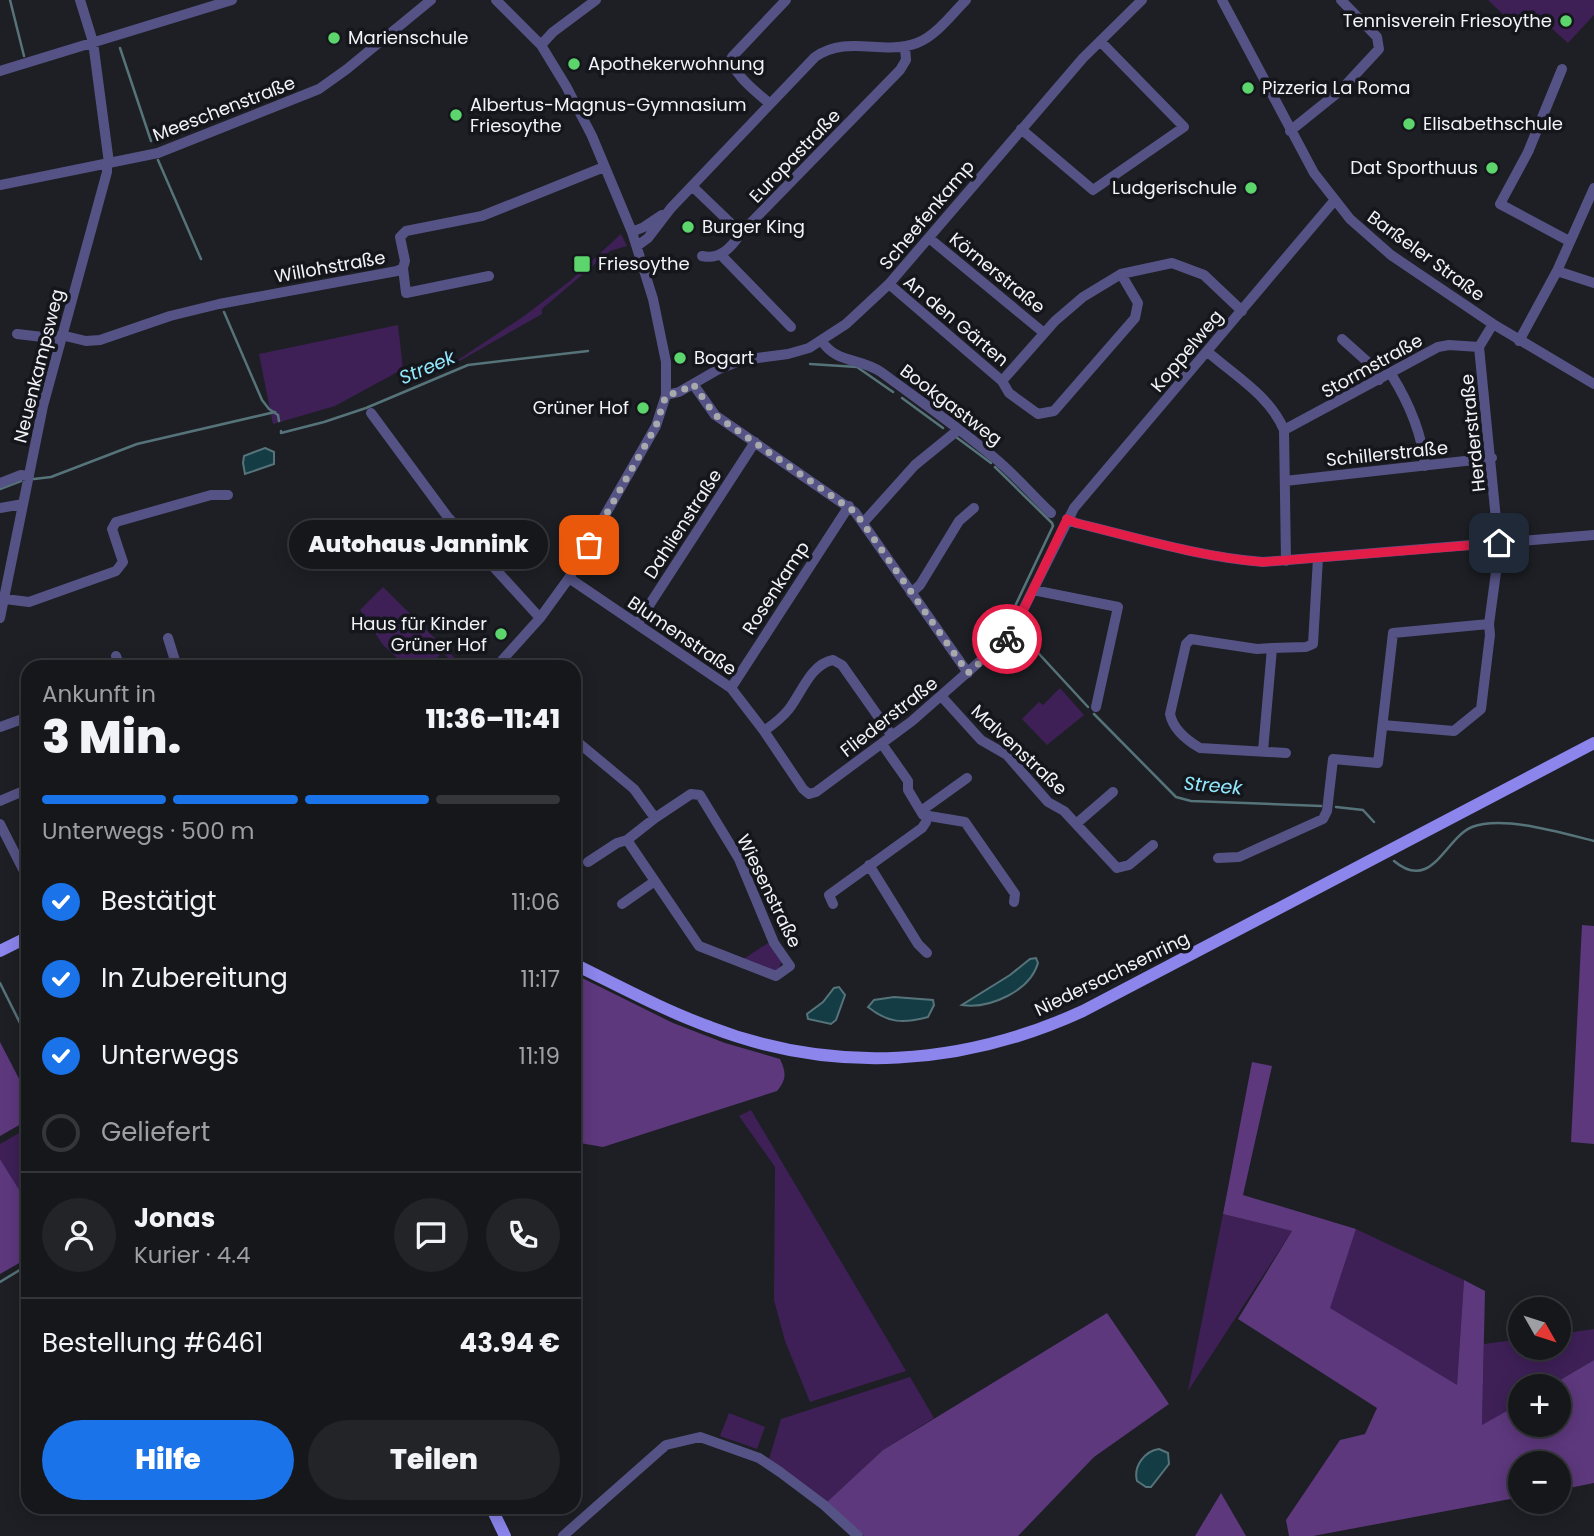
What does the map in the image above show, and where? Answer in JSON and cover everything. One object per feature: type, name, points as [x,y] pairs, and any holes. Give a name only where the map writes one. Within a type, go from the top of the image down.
[{"type":"main road","name":"Niedersachsenring","points":[[581,967],[700,1023],[778,1048],[844,1059],[928,1056],[1012,1040],[1083,1011],[1594,743]]},
{"type":"main road","points":[[0,951],[21,940]]},
{"type":"main road","points":[[494,1514],[505,1536]]},
{"type":"street","name":"Neuenkampsweg","points":[[0,618],[61,337],[108,163],[93,42],[80,0]]},
{"type":"street","points":[[0,71],[232,0]]},
{"type":"street","name":"Meeschenstraße","points":[[0,185],[158,153],[318,89],[347,69],[431,0]]},
{"type":"street","points":[[496,0],[541,45],[573,99],[604,167],[632,232],[653,299],[666,362],[667,383],[656,426],[569,578],[540,618],[502,660]]},
{"type":"street","points":[[541,45],[553,32],[596,0]]},
{"type":"street","points":[[770,104],[736,71],[731,64],[732,57],[786,0]]},
{"type":"street","points":[[632,232],[671,208],[805,67],[826,50],[844,46],[905,47],[920,42],[932,34],[966,0]]},
{"type":"street","name":"Scheefenkamp","points":[[666,395],[680,392],[742,360],[788,354],[809,348],[868,305],[929,238],[1021,128],[1100,41],[1142,0]]},
{"type":"street","name":"Barßeler Straße","points":[[1222,0],[1314,173],[1350,219],[1391,255],[1493,324],[1594,384]]},
{"type":"street","points":[[1290,131],[1341,90],[1379,49],[1377,37],[1341,0]]},
{"type":"street","points":[[1021,128],[1093,190],[1184,127],[1100,41]]},
{"type":"street","name":"Europastraße","points":[[721,255],[900,70],[906,60],[905,47]]},
{"type":"street","points":[[1562,69],[1528,152],[1500,204],[1569,240]]},
{"type":"street","name":"Willohstraße","points":[[17,334],[100,340],[170,316],[219,303],[397,271],[403,268],[405,261],[400,237],[406,231],[482,216],[604,167]]},
{"type":"street","points":[[693,187],[741,233]]},
{"type":"street","points":[[1519,341],[1557,271],[1594,188]]},
{"type":"street","name":"Koppelweg","points":[[1066,521],[1090,488],[1334,201]]},
{"type":"street","points":[[637,246],[648,239],[671,208]]},
{"type":"street","name":"Körnerstraße","points":[[929,238],[1044,333]]},
{"type":"street","points":[[702,256],[715,258],[721,255],[791,327]]},
{"type":"street","points":[[1002,381],[1044,333],[1083,297],[1121,274],[1172,263],[1204,275],[1242,311]]},
{"type":"street","points":[[403,268],[406,293],[489,276]]},
{"type":"street","points":[[1557,271],[1594,283]]},
{"type":"street","name":"An den Gärten","points":[[889,284],[1002,381],[1009,393],[1038,414],[1054,411],[1135,318],[1138,303],[1121,274]]},
{"type":"street","name":"Herderstraße","points":[[1383,725],[1454,731],[1481,709],[1499,543],[1479,347],[1493,324]]},
{"type":"street","points":[[1342,339],[1371,365],[1379,380]]},
{"type":"street","name":"Bookgastweg","points":[[822,341],[831,353],[838,357],[853,359],[876,369],[998,460],[1051,513]]},
{"type":"street","name":"Stormstraße","points":[[1284,430],[1438,347],[1479,347]]},
{"type":"street","points":[[1208,352],[1268,403],[1284,430],[1286,561]]},
{"type":"street","points":[[1391,374],[1403,393],[1420,435],[1425,466]]},
{"type":"street","name":"Scheefenkamp","points":[[667,383],[693,384]]},
{"type":"street","points":[[693,384],[715,415],[849,506],[968,673]]},
{"type":"street","points":[[370,413],[447,516],[540,618]]},
{"type":"street","points":[[863,523],[915,465],[958,430]]},
{"type":"street","name":"Dahlienstraße","points":[[637,624],[755,442]]},
{"type":"street","name":"Schillerstraße","points":[[1285,481],[1492,458]]},
{"type":"street","points":[[0,484],[21,475],[29,476]]},
{"type":"street","points":[[5,599],[29,602],[116,570],[123,562],[112,529],[117,522],[211,495],[228,495]]},
{"type":"street","points":[[0,508],[23,504]]},
{"type":"street","name":"Rosenkamp","points":[[730,688],[849,506]]},
{"type":"street","points":[[911,593],[920,585],[959,521],[974,508]]},
{"type":"street","points":[[1066,521],[1227,559],[1286,561],[1594,535]]},
{"type":"street","name":"Fliederstraße","points":[[816,792],[942,697],[1015,628],[1066,521]]},
{"type":"street","points":[[1286,753],[1200,748],[1178,729],[1171,721],[1170,715],[1186,644],[1191,639],[1257,649],[1306,647],[1313,644],[1318,558]]},
{"type":"street","name":"Blumenstraße","points":[[569,578],[730,688],[764,731],[803,789],[809,794],[816,792]]},
{"type":"street","points":[[1033,590],[1118,607],[1096,707]]},
{"type":"street","points":[[1218,858],[1239,857],[1323,819],[1327,811],[1333,759],[1378,763],[1393,633],[1489,624]]},
{"type":"street","points":[[168,638],[175,660]]},
{"type":"street","points":[[1263,751],[1272,648]]},
{"type":"street","points":[[764,731],[779,720],[816,670],[833,660],[842,664],[892,736]]},
{"type":"street","name":"Malvenstraße","points":[[942,697],[981,740],[1007,755],[1048,802],[1065,811],[1117,868],[1129,865],[1153,845]]},
{"type":"street","points":[[0,727],[21,720]]},
{"type":"street","points":[[833,904],[829,895],[922,828],[926,822],[924,813],[908,790],[908,781],[882,744]]},
{"type":"street","points":[[581,745],[634,789],[655,818]]},
{"type":"street","points":[[924,813],[967,778]]},
{"type":"street","points":[[0,801],[21,792]]},
{"type":"street","points":[[1076,824],[1113,792]]},
{"type":"street","name":"Wiesenstraße","points":[[588,862],[627,839],[691,794],[700,795],[739,859],[774,943],[790,966],[776,976],[699,946],[627,839]]},
{"type":"street","points":[[924,813],[965,822],[1015,894],[1014,902]]},
{"type":"street","points":[[0,824],[21,863]]},
{"type":"street","points":[[869,865],[918,944],[927,953]]},
{"type":"street","points":[[622,904],[655,881]]},
{"type":"street","points":[[563,1536],[666,1445],[700,1437],[759,1458],[804,1489],[858,1536]]},
{"type":"shaded area","name":"Tennisverein Friesoythe","points":[[1488,0],[1594,0],[1594,15],[1568,43],[1531,10],[1514,25]]},
{"type":"shaded area","points":[[621,234],[627,246],[610,251],[542,309],[542,314],[440,372],[524,316],[570,281]]},
{"type":"shaded area","points":[[398,325],[403,369],[335,406],[273,424],[259,354]]},
{"type":"shaded area","points":[[383,587],[457,660],[451,660],[442,652],[436,660],[399,660],[383,645],[360,610]]},
{"type":"shaded area","points":[[1060,688],[1084,715],[1047,745],[1022,719],[1039,702],[1043,705]]},
{"type":"shaded area","points":[[1582,925],[1594,926],[1594,1144],[1571,1142]]},
{"type":"shaded area","points":[[768,943],[782,961],[778,970],[771,971],[742,960]]},
{"type":"shaded area","points":[[581,977],[673,1023],[725,1043],[780,1059],[784,1079],[777,1091],[603,1147],[581,1143]]},
{"type":"shaded area","points":[[0,1042],[21,1082],[21,1124],[0,1136]]},
{"type":"shaded area","points":[[1252,1062],[1272,1066],[1243,1195],[1356,1229],[1330,1308],[1457,1385],[1464,1280],[1485,1291],[1482,1425],[1508,1410],[1508,1437],[1571,1437],[1570,1374],[1594,1360],[1594,1483],[1571,1488],[1571,1451],[1508,1451],[1508,1499],[1313,1536],[1289,1536],[1286,1520],[1340,1440],[1365,1434],[1377,1408],[1238,1319],[1292,1231],[1223,1214]]},
{"type":"shaded area","points":[[751,1110],[906,1371],[810,1402],[785,1341],[774,1300],[775,1167],[739,1116]]},
{"type":"shaded area","points":[[21,1132],[21,1193],[0,1159],[0,1144]]},
{"type":"shaded area","points":[[0,1159],[21,1193],[21,1262],[0,1274]]},
{"type":"shaded area","points":[[1223,1214],[1292,1231],[1188,1391]]},
{"type":"shaded area","points":[[1356,1229],[1464,1280],[1457,1386],[1329,1308]]},
{"type":"shaded area","points":[[1107,1313],[1169,1404],[1094,1457],[1018,1536],[864,1536],[827,1502],[883,1450]]},
{"type":"shaded area","points":[[1594,1329],[1594,1360],[1570,1374],[1508,1374],[1508,1411],[1482,1426],[1484,1344],[1508,1341],[1508,1360],[1572,1360],[1572,1332]]},
{"type":"shaded area","points":[[910,1377],[934,1418],[883,1450],[827,1502],[769,1459],[781,1419]]},
{"type":"shaded area","points":[[729,1413],[765,1427],[757,1449],[720,1436]]},
{"type":"shaded area","points":[[1221,1493],[1246,1536],[1195,1536]]},
{"type":"water","points":[[265,448],[274,452],[274,464],[245,474],[244,456]]},
{"type":"water","points":[[1036,958],[1038,963],[1034,973],[1018,990],[985,1004],[962,1005],[1030,959]]},
{"type":"water","points":[[839,987],[845,995],[836,1020],[831,1024],[808,1019],[807,1014],[823,1002],[834,988]]},
{"type":"water","points":[[894,997],[933,1000],[934,1005],[928,1017],[911,1021],[889,1019],[868,1007],[874,1000]]},
{"type":"water","points":[[1159,1449],[1168,1453],[1169,1464],[1151,1487],[1146,1487],[1137,1481],[1137,1470],[1141,1460]]},
{"type":"waterway","name":"Streek","points":[[10,0],[24,56]]},
{"type":"waterway","name":"Streek","points":[[120,48],[151,141]]},
{"type":"waterway","name":"Streek","points":[[158,160],[201,259]]},
{"type":"waterway","name":"Streek","points":[[224,312],[262,400],[278,415],[279,421]]},
{"type":"waterway","name":"Streek","points":[[281,431],[324,422],[366,408],[468,365],[588,351]]},
{"type":"waterway","name":"Streek","points":[[810,364],[857,367],[893,392]]},
{"type":"waterway","name":"Streek","points":[[902,398],[943,428]]},
{"type":"waterway","points":[[34,479],[51,477],[137,444],[275,412]]},
{"type":"waterway","name":"Streek","points":[[956,437],[991,463]]},
{"type":"waterway","name":"Streek","points":[[995,467],[1053,526],[1009,619],[1012,626]]},
{"type":"waterway","points":[[0,489],[21,481]]},
{"type":"waterway","name":"Streek","points":[[1017,630],[1088,707]]},
{"type":"waterway","name":"Streek","points":[[1094,714],[1176,797],[1191,801],[1321,806]]},
{"type":"waterway","name":"Streek","points":[[1336,807],[1363,810],[1374,822]]},
{"type":"waterway","name":"Streek","points":[[1394,861],[1407,869],[1418,871],[1428,867],[1462,833],[1485,824],[1533,826],[1594,841]]},
{"type":"waterway","points":[[0,983],[21,1025]]},
{"type":"waterway","points":[[0,1282],[21,1269]]},
{"type":"way so far","points":[[589,545],[656,426],[666,395],[680,392],[693,384],[715,415],[855,512],[968,673],[1007,639]]},
{"type":"place","name":"Tennisverein Friesoythe","points":[[1566,21]]},
{"type":"place","name":"Marienschule","points":[[334,38]]},
{"type":"place","name":"Apothekerwohnung","points":[[574,64]]},
{"type":"place","name":"Pizzeria La Roma","points":[[1248,88]]},
{"type":"place","name":"Albertus-Magnus-Gymnasium Friesoythe","points":[[456,115]]},
{"type":"place","name":"Elisabethschule","points":[[1409,124]]},
{"type":"place","name":"Dat Sporthuus","points":[[1492,168]]},
{"type":"place","name":"Ludgerischule","points":[[1251,188]]},
{"type":"place","name":"Burger King","points":[[688,227]]},
{"type":"place","name":"Friesoythe","points":[[582,264]]},
{"type":"place","name":"Bogart","points":[[680,358]]},
{"type":"place","name":"Grüner Hof","points":[[643,408]]},
{"type":"place","name":"Autohaus Jannink","points":[[589,545]]},
{"type":"place","name":"Haus für Kinder Grüner Hof","points":[[501,634]]},
{"type":"route","points":[[1007,639],[1067,519],[1201,554],[1263,562],[1499,543]]}]
